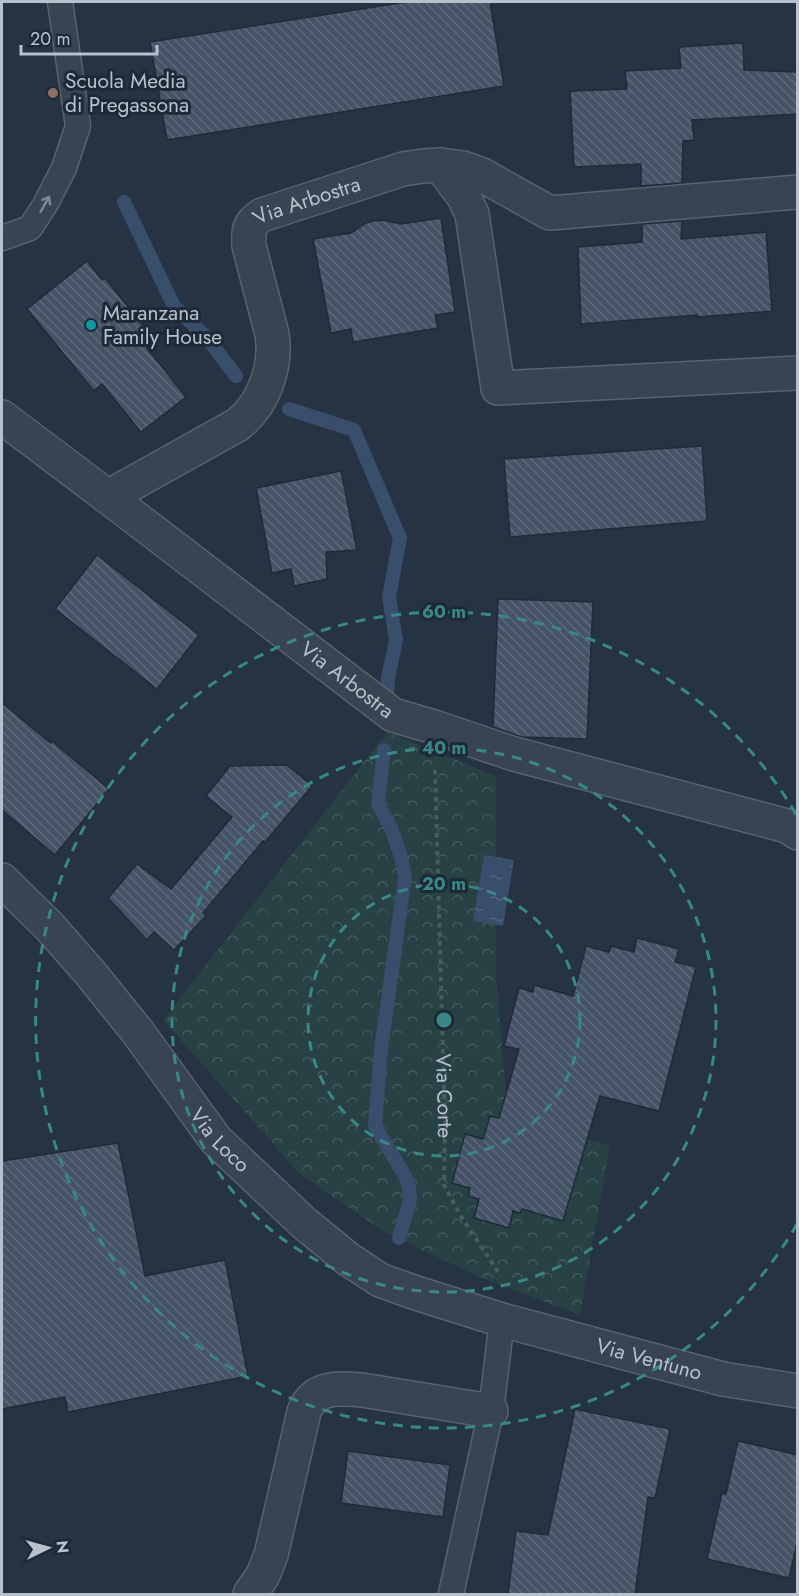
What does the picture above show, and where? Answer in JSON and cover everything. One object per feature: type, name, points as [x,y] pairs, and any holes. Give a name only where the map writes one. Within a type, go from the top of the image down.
[{"type":"street","name":"Via Arbostra","points":[[108,497],[237,425],[246,419],[259,400],[272,370],[274,347],[273,334],[249,246],[250,226],[262,215],[403,170],[440,165],[463,168],[482,175],[550,213],[798,192]]},
{"type":"street","points":[[440,165],[464,197],[472,214],[498,388],[798,373]]},
{"type":"street","name":"Via Arbostra","points":[[2,417],[393,715],[514,754],[787,826],[798,833]]},
{"type":"street","name":"Via Loco","points":[[2,880],[49,926],[98,982],[138,1031],[216,1140],[304,1223],[348,1259],[380,1280],[502,1320]]},
{"type":"street","name":"Via Ventuno","points":[[502,1320],[723,1379],[798,1391]]},
{"type":"street","points":[[250,1594],[272,1555],[308,1401],[325,1391],[345,1389],[490,1411]]},
{"type":"lane","points":[[2,238],[30,228],[64,168],[78,126],[60,2]]},
{"type":"lane","points":[[451,1594],[490,1411],[502,1320]]},
{"type":"path","name":"Via Corte","points":[[434,727],[445,1125],[444,1185],[462,1218],[501,1276],[502,1320]]},
{"type":"green space","points":[[387,732],[496,776],[496,976],[508,1115],[610,1146],[580,1315],[480,1277],[384,1232],[299,1173],[163,1020]]},
{"type":"water","points":[[484,855],[514,860],[503,926],[473,921]]},
{"type":"building","points":[[406,2],[490,2],[504,86],[167,140],[150,42]]},
{"type":"building","points":[[743,43],[744,70],[798,72],[798,114],[692,120],[694,140],[683,141],[682,183],[641,186],[641,164],[574,167],[570,91],[627,89],[625,71],[681,68],[679,47]]},
{"type":"building","points":[[441,218],[455,312],[435,315],[438,328],[353,342],[351,329],[331,333],[313,239],[351,233],[373,221],[382,220],[401,224]]},
{"type":"building","points":[[682,221],[681,239],[766,232],[772,311],[581,324],[578,247],[642,242],[642,224]]},
{"type":"building","name":"Maranzana Family House","points":[[87,261],[102,280],[105,278],[155,341],[147,348],[186,397],[141,432],[102,384],[94,391],[27,309]]},
{"type":"building","points":[[702,446],[707,521],[510,537],[504,459]]},
{"type":"building","points":[[341,471],[357,550],[326,552],[327,579],[294,586],[291,569],[272,573],[256,488]]},
{"type":"building","points":[[97,555],[199,635],[157,689],[55,609]]},
{"type":"building","points":[[498,599],[593,602],[587,739],[522,737],[493,727]]},
{"type":"building","points":[[2,703],[109,789],[55,855],[2,810]]},
{"type":"building","points":[[287,765],[312,786],[203,913],[206,916],[174,950],[154,932],[147,940],[108,898],[137,864],[171,889],[232,817],[206,796],[230,766]]},
{"type":"building","points":[[637,938],[679,949],[675,962],[696,967],[659,1111],[600,1096],[563,1221],[522,1209],[520,1213],[513,1211],[509,1228],[474,1218],[479,1199],[468,1196],[470,1188],[452,1183],[465,1134],[483,1139],[490,1116],[499,1118],[519,1049],[504,1046],[519,988],[533,992],[534,985],[573,996],[586,946],[609,952],[611,946],[634,952]]},
{"type":"building","points":[[118,1143],[145,1276],[225,1260],[248,1376],[68,1412],[65,1397],[2,1409],[2,1161]]},
{"type":"building","points":[[575,1409],[670,1429],[655,1498],[648,1497],[635,1594],[508,1594],[516,1531],[548,1535]]},
{"type":"building","points":[[738,1441],[798,1455],[798,1539],[789,1578],[707,1559],[722,1493],[726,1494]]},
{"type":"building","points":[[348,1451],[450,1465],[443,1517],[341,1503]]},
{"type":"waterway","points":[[124,202],[174,306],[208,339],[236,376]]},
{"type":"waterway","points":[[289,409],[354,430],[400,538],[389,597],[396,640],[388,678],[387,701]]},
{"type":"waterway","points":[[384,750],[378,804],[391,828],[405,877],[381,1049],[375,1126],[409,1186],[410,1200],[399,1238]]},
{"type":"place","name":"Scuola Media di Pregassona","points":[[53,93]]},
{"type":"place","name":"Maranzana Family House","points":[[91,325]]}]
